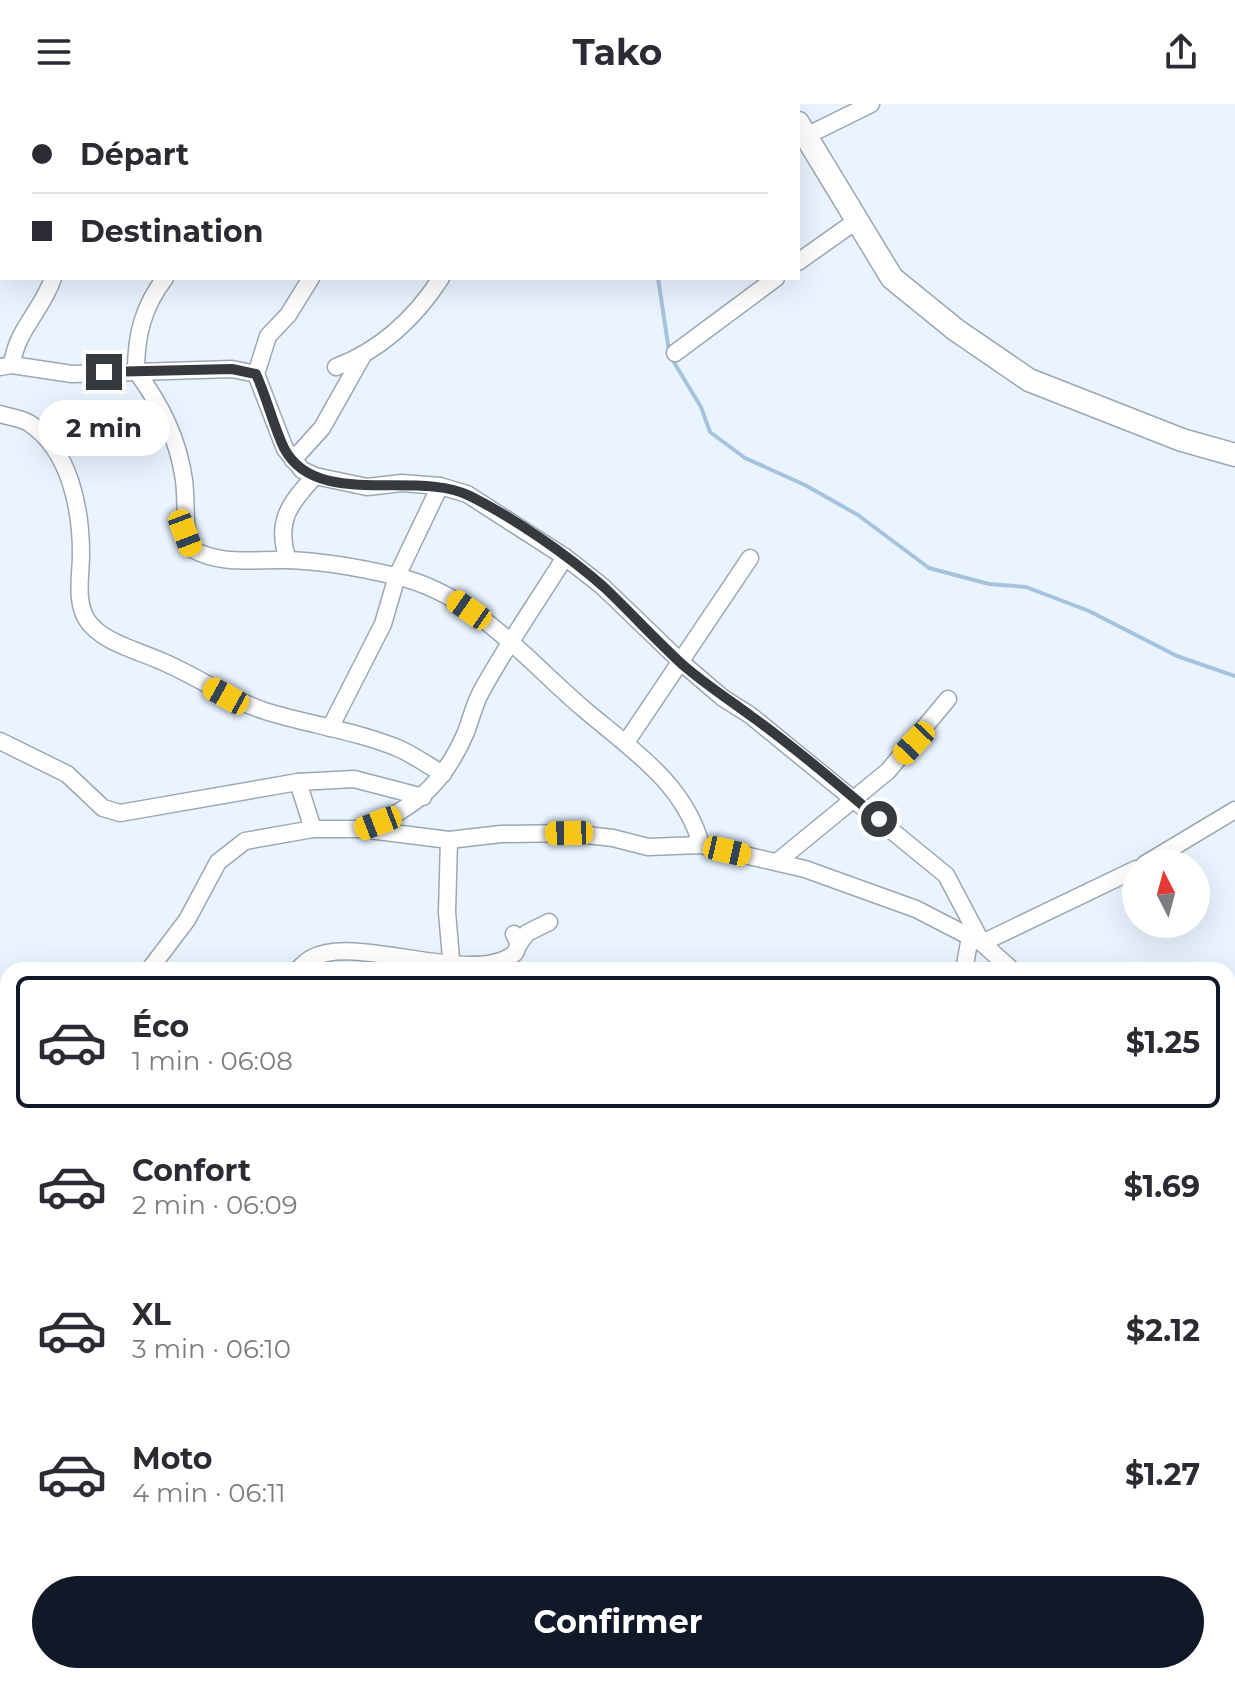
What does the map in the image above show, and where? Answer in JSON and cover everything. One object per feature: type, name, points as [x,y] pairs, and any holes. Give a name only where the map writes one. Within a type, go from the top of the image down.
[{"type":"street","points":[[871,104],[801,132],[892,278],[956,330],[1029,380],[1182,440],[1235,455]]},
{"type":"street","points":[[800,261],[856,221]]},
{"type":"street","points":[[52,280],[32,320],[14,345],[6,366],[72,374],[232,369],[256,374]]},
{"type":"street","points":[[163,280],[154,292],[140,324],[136,371],[161,405],[174,437],[184,481],[185,533],[192,549],[209,558],[235,562],[288,560],[397,576],[447,595],[513,642],[586,711],[627,741],[678,795],[696,826],[701,845]]},
{"type":"street","points":[[310,280],[288,315],[268,336],[256,374],[285,449],[302,470],[315,476],[367,487],[402,483],[440,486],[467,494],[565,557],[602,586],[682,663],[946,875],[976,940]]},
{"type":"street","points":[[336,367],[362,357],[406,324],[424,305],[440,280]]},
{"type":"street","points":[[675,353],[773,280]]},
{"type":"street","points":[[293,460],[322,428],[362,357]]},
{"type":"street","points":[[0,414],[28,422],[54,447],[67,473],[78,511],[81,553],[79,594],[87,620],[104,636],[168,664],[226,696],[264,711],[403,751],[443,774]]},
{"type":"street","points":[[288,560],[280,539],[282,522],[299,494],[315,476]]},
{"type":"street","points":[[330,728],[383,624],[397,576],[440,486]]},
{"type":"street","points":[[361,829],[394,817],[423,797],[443,774],[465,734],[479,694],[565,557]]},
{"type":"street","points":[[627,741],[750,558]]},
{"type":"street","points":[[777,862],[856,800],[914,743],[948,699]]},
{"type":"street","points":[[0,741],[67,774],[103,808],[120,813],[298,782],[354,779],[423,797]]},
{"type":"street","points":[[298,782],[313,829]]},
{"type":"street","points":[[1170,850],[1235,810]]},
{"type":"street","points":[[155,962],[187,920],[218,862],[245,841],[313,829],[361,829],[449,840],[501,834],[569,833],[613,838],[648,847],[701,845],[777,862],[916,909],[976,940],[1002,962]]},
{"type":"street","points":[[449,840],[447,912],[451,962]]},
{"type":"street","points":[[967,962],[976,940],[1122,875]]},
{"type":"street","points":[[490,962],[511,957],[516,939],[549,922]]},
{"type":"street","points":[[306,962],[312,957],[338,951],[421,962]]},
{"type":"waterway","points":[[658,280],[669,351]]},
{"type":"waterway","points":[[672,359],[701,407],[710,432],[745,458],[805,485],[858,515],[929,568],[989,584],[1026,587],[1089,611],[1177,656],[1235,676]]},
{"type":"route","points":[[104,372],[232,369],[256,374],[285,449],[302,470],[315,476],[367,487],[402,483],[440,486],[467,494],[565,557],[602,586],[723,698],[750,715],[879,819]]}]
